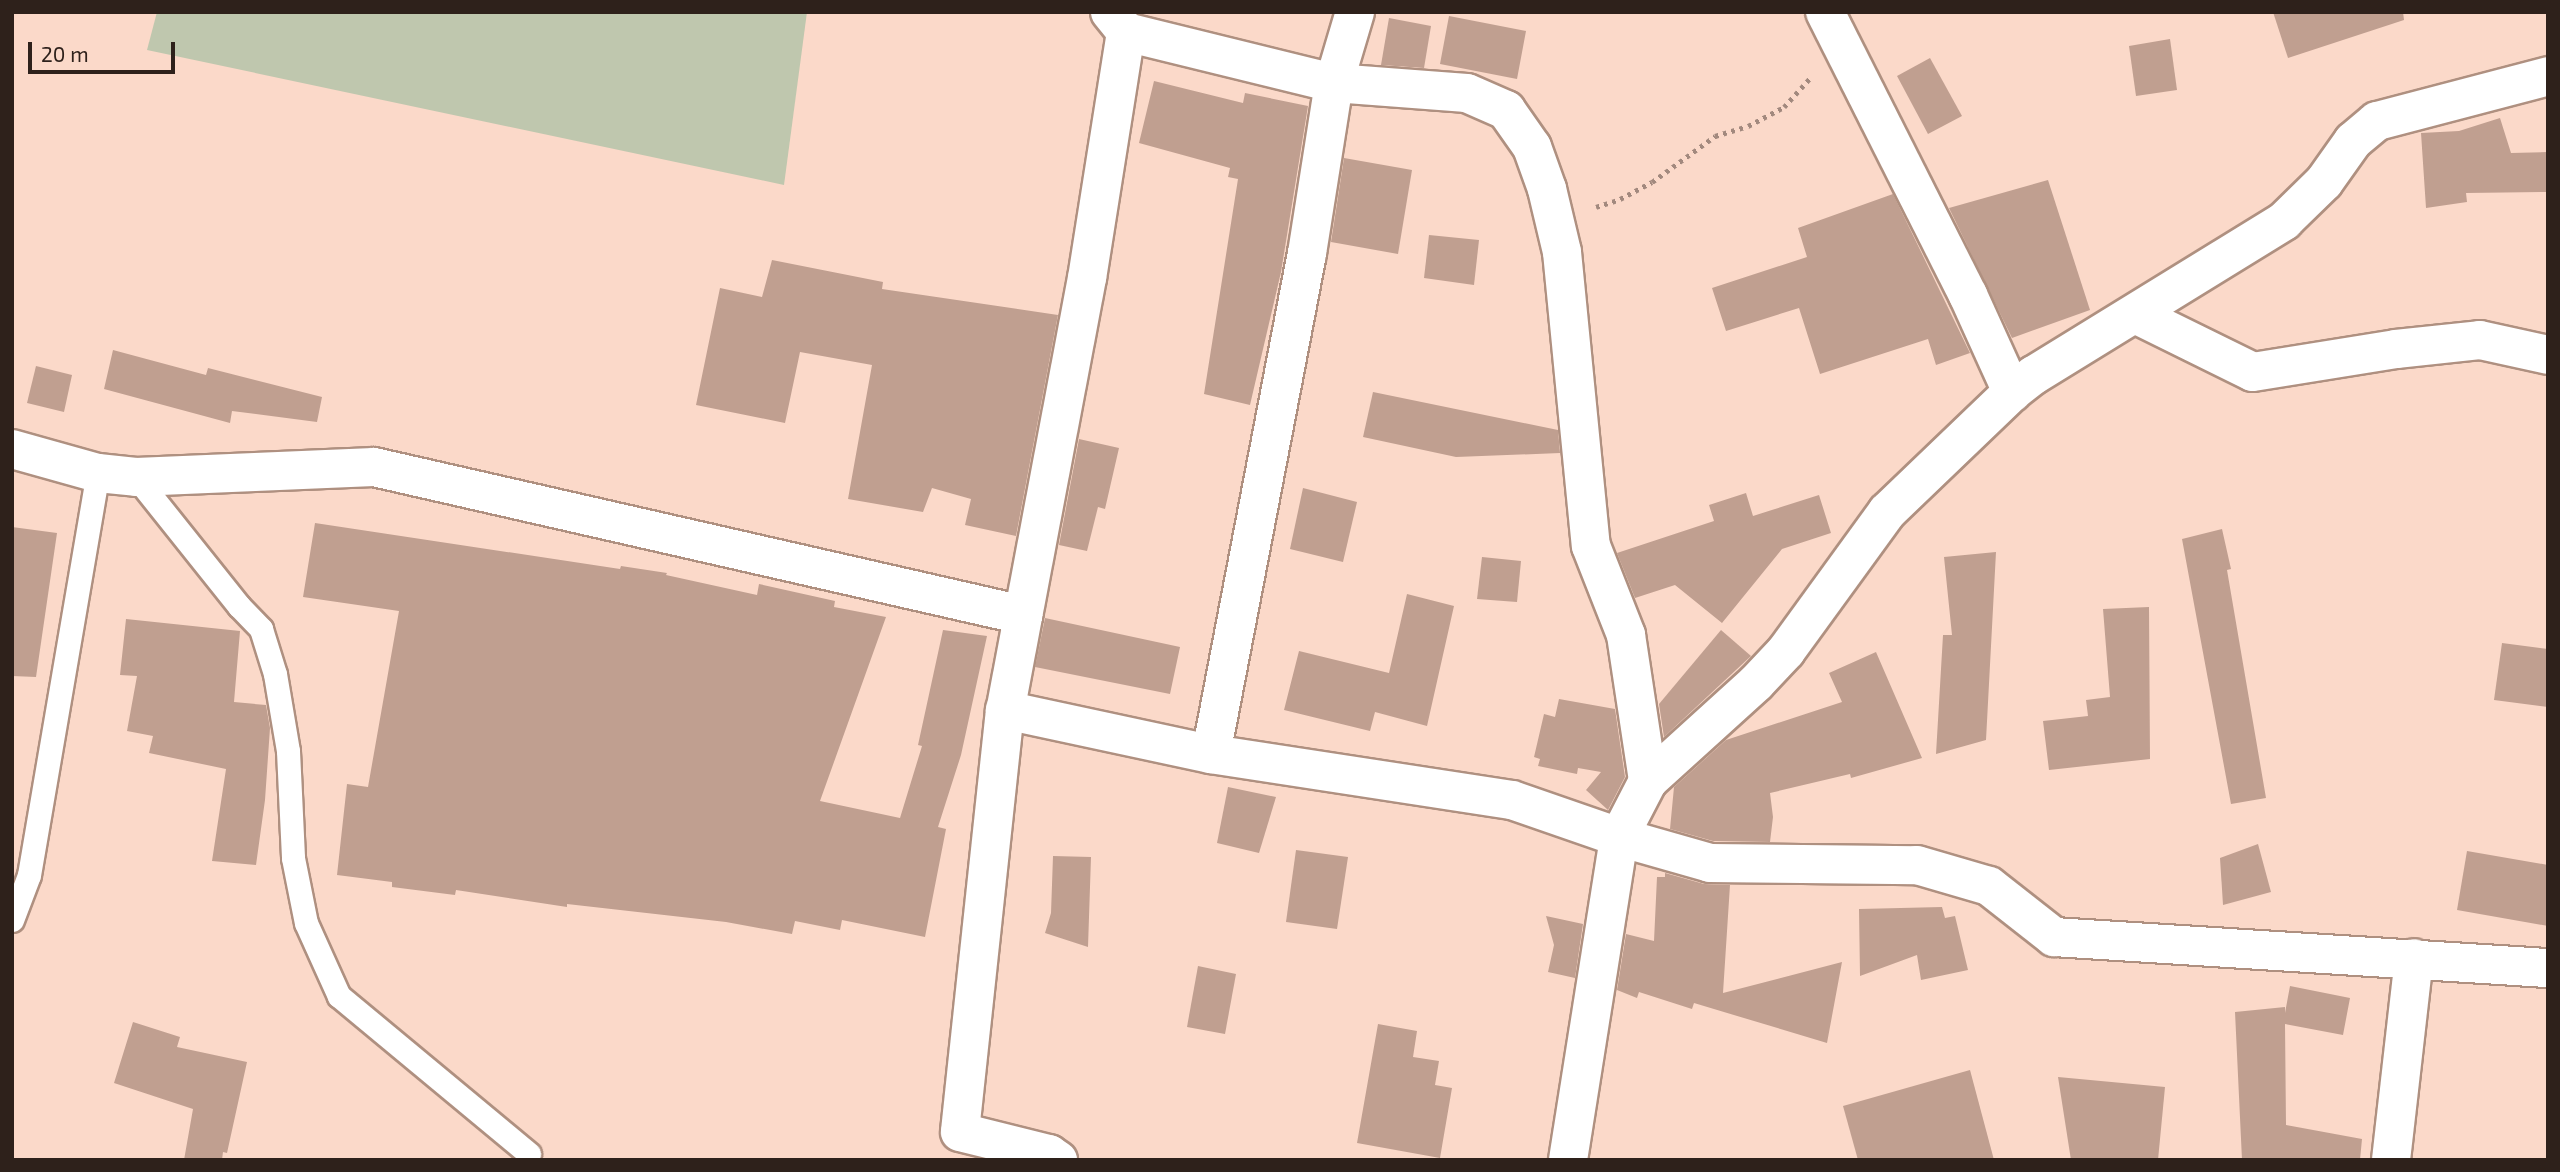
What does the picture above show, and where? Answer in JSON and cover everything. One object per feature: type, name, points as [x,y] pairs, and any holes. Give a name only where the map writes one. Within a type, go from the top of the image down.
[{"type":"street","points":[[1211,754],[1307,253],[1334,83],[1355,12]]},
{"type":"street","points":[[1058,1160],[1049,1154],[957,1146],[1005,710],[1087,278],[1118,22],[1334,83],[1467,93],[1506,110],[1532,147],[1554,221],[1569,306],[1591,546],[1626,635],[1648,781]]},
{"type":"street","points":[[1830,23],[1968,295],[2012,392]]},
{"type":"street","points":[[1567,1160],[1619,836],[1648,781],[1779,659],[1887,512],[2012,392],[2284,221],[2324,182],[2353,141],[2378,121],[2548,76]]},
{"type":"street","points":[[2135,314],[2253,372],[2396,349],[2480,340],[2548,355]]},
{"type":"street","points":[[12,449],[97,473],[136,477],[374,467],[1023,615]]},
{"type":"street","points":[[1005,710],[1211,754],[1512,800],[1710,863],[1917,865],[1989,886],[2054,937],[2548,968]]},
{"type":"street","points":[[2391,1160],[2414,958]]},
{"type":"lane","points":[[12,920],[29,875],[97,473]]},
{"type":"lane","points":[[136,477],[239,606],[261,629],[275,674],[288,751],[293,858],[306,923],[339,996],[529,1154]]},
{"type":"path","points":[[1554,221],[1620,199],[1652,182],[1715,136],[1748,126],[1784,107],[1811,76],[1830,23]]},
{"type":"green space","points":[[157,12],[807,12],[784,185],[147,50]]},
{"type":"building","points":[[2273,12],[2403,12],[2404,20],[2288,58]]},
{"type":"building","points":[[1449,16],[1526,31],[1517,79],[1440,64]]},
{"type":"building","points":[[1389,18],[1431,26],[1424,68],[1381,65]]},
{"type":"building","points":[[2170,39],[2177,90],[2136,96],[2129,46]]},
{"type":"building","points":[[1930,58],[1962,116],[1928,134],[1897,76]]},
{"type":"building","points":[[1154,81],[1243,103],[1245,93],[1308,106],[1281,272],[1250,405],[1204,394],[1238,179],[1228,177],[1230,168],[1139,143]]},
{"type":"building","points":[[2500,118],[2511,153],[2548,152],[2548,192],[2466,193],[2467,202],[2426,208],[2421,133],[2459,131]]},
{"type":"building","points":[[1344,158],[1412,170],[1398,254],[1331,242]]},
{"type":"building","points":[[2048,180],[2090,310],[2012,338],[1949,208]]},
{"type":"building","points":[[1893,194],[1970,353],[1936,365],[1928,339],[1820,374],[1799,308],[1726,331],[1712,288],[1807,257],[1798,228]]},
{"type":"building","points":[[1429,235],[1479,240],[1474,285],[1424,278]]},
{"type":"building","points":[[772,260],[883,282],[882,289],[1058,315],[1016,536],[965,525],[971,499],[932,488],[923,512],[848,499],[872,365],[800,352],[785,423],[696,405],[720,288],[762,297]]},
{"type":"building","points":[[113,350],[206,375],[208,368],[322,397],[317,422],[232,411],[230,423],[104,389]]},
{"type":"building","points":[[36,366],[72,375],[64,412],[27,403]]},
{"type":"building","points":[[1373,392],[1558,430],[1560,453],[1456,457],[1363,437]]},
{"type":"building","points":[[1079,439],[1119,448],[1105,509],[1098,507],[1087,551],[1059,545]]},
{"type":"building","points":[[1303,488],[1357,502],[1343,562],[1290,549]]},
{"type":"building","points":[[1746,493],[1753,516],[1819,495],[1831,533],[1782,549],[1722,623],[1675,585],[1635,598],[1617,553],[1714,521],[1709,505]]},
{"type":"building","points":[[315,523],[620,569],[621,566],[667,573],[666,575],[757,595],[759,584],[835,601],[834,607],[886,617],[820,801],[900,818],[922,746],[918,745],[943,630],[987,636],[961,755],[938,827],[946,829],[925,937],[842,920],[840,930],[795,921],[792,934],[726,922],[567,904],[567,907],[456,890],[455,895],[392,887],[392,882],[337,875],[347,784],[368,787],[399,611],[303,597]]},
{"type":"building","points":[[12,527],[57,533],[36,677],[12,676]]},
{"type":"building","points":[[2222,529],[2231,569],[2227,570],[2266,798],[2231,804],[2182,539]]},
{"type":"building","points":[[1996,552],[1986,740],[1936,754],[1943,635],[1952,635],[1944,557]]},
{"type":"building","points":[[1482,557],[1521,561],[1517,602],[1477,599]]},
{"type":"building","points":[[1407,594],[1454,606],[1427,726],[1375,712],[1370,731],[1284,710],[1299,651],[1389,673]]},
{"type":"building","points":[[2149,607],[2150,759],[2049,770],[2043,721],[2088,716],[2086,700],[2110,697],[2103,609]]},
{"type":"building","points":[[1045,618],[1180,647],[1170,694],[1035,667]]},
{"type":"building","points":[[126,619],[240,631],[234,702],[266,705],[270,728],[265,800],[256,865],[212,861],[226,769],[149,753],[153,736],[127,731],[137,676],[120,675]]},
{"type":"building","points":[[1721,630],[1751,656],[1664,737],[1659,704]]},
{"type":"building","points":[[2502,643],[2548,649],[2548,707],[2494,700]]},
{"type":"building","points":[[1876,652],[1922,758],[1851,778],[1850,774],[1770,793],[1773,817],[1770,842],[1713,841],[1670,829],[1674,787],[1726,740],[1842,702],[1829,673]]},
{"type":"building","points":[[1559,699],[1615,709],[1625,777],[1608,810],[1586,790],[1601,772],[1578,768],[1577,774],[1538,766],[1540,759],[1534,757],[1544,714],[1555,717]]},
{"type":"building","points":[[1228,787],[1276,797],[1259,853],[1217,843]]},
{"type":"building","points":[[2258,844],[2271,892],[2223,905],[2220,858]]},
{"type":"building","points":[[1296,850],[1348,857],[1337,929],[1286,922]]},
{"type":"building","points":[[2467,851],[2548,865],[2548,926],[2457,910]]},
{"type":"building","points":[[1053,856],[1091,857],[1088,947],[1045,933],[1051,913]]},
{"type":"building","points":[[1665,873],[1704,884],[1730,885],[1723,993],[1842,962],[1827,1043],[1694,1003],[1692,1009],[1639,992],[1637,998],[1617,990],[1626,934],[1654,941],[1657,877],[1665,877]]},
{"type":"building","points":[[1942,907],[1945,918],[1955,916],[1968,970],[1921,980],[1917,955],[1860,976],[1859,909]]},
{"type":"building","points":[[1546,916],[1583,924],[1575,978],[1548,972],[1554,945]]},
{"type":"building","points":[[1198,966],[1236,974],[1225,1034],[1187,1027]]},
{"type":"building","points":[[2290,986],[2350,998],[2343,1035],[2285,1024],[2286,1125],[2362,1139],[2360,1160],[2242,1160],[2235,1012],[2285,1007],[2285,1013]]},
{"type":"building","points":[[133,1022],[180,1037],[177,1047],[247,1062],[227,1153],[223,1152],[222,1160],[184,1160],[193,1109],[114,1083]]},
{"type":"building","points":[[1378,1024],[1417,1031],[1413,1057],[1439,1061],[1435,1085],[1452,1088],[1440,1158],[1357,1143]]},
{"type":"building","points":[[1970,1070],[1994,1160],[1858,1160],[1843,1106]]},
{"type":"building","points":[[2058,1077],[2165,1087],[2158,1160],[2071,1160]]}]
